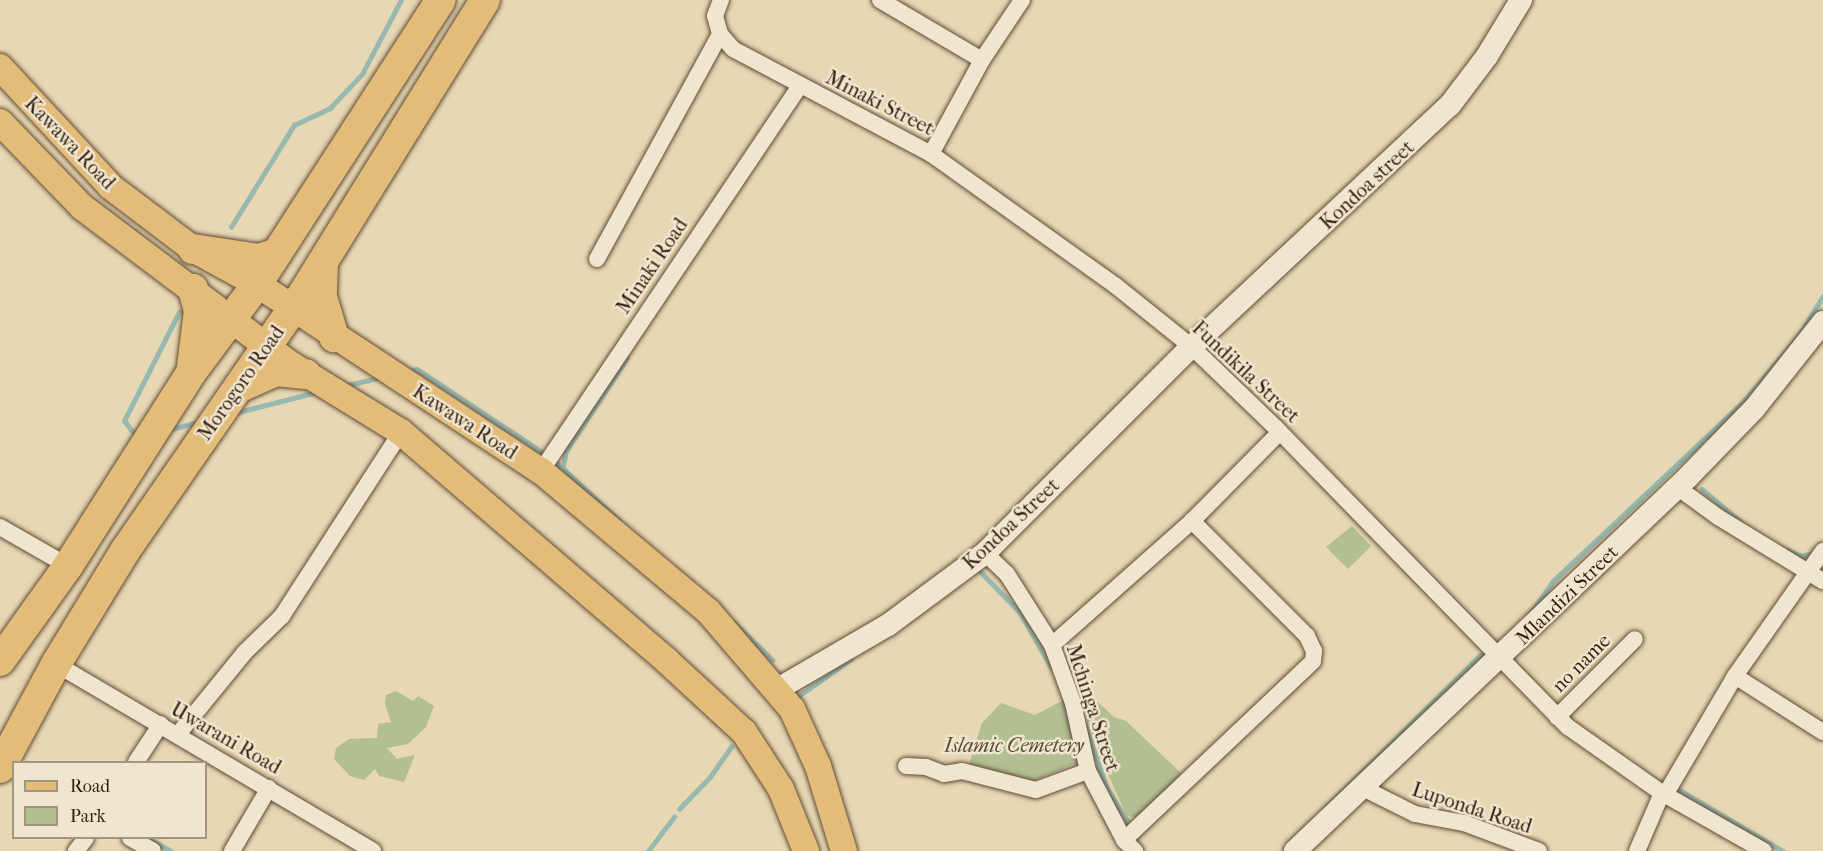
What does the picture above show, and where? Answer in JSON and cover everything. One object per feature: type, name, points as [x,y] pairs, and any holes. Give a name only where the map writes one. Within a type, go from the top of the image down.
[{"type":"highway","points":[[0,661],[68,566],[191,373],[257,284],[441,0]]},
{"type":"highway","name":"Morogoro Road","points":[[0,768],[56,664],[125,551],[293,309],[485,0]]},
{"type":"highway","points":[[194,249],[259,259],[277,253]]},
{"type":"highway","points":[[323,259],[322,297],[334,337]]},
{"type":"highway","points":[[191,373],[199,311],[193,289]]},
{"type":"highway","points":[[238,388],[276,371],[306,374]]},
{"type":"main road","name":"Kawawa Road","points":[[0,67],[111,187],[194,249],[257,284],[334,337],[541,471],[708,611],[778,689],[804,730],[818,765],[844,851]]},
{"type":"main road","name":"Kawawa Road","points":[[0,122],[82,207],[267,347],[306,374],[401,432],[744,732],[781,789],[806,851]]},
{"type":"street","points":[[597,260],[720,34],[715,16],[721,0]]},
{"type":"street","points":[[880,0],[982,60]]},
{"type":"street","name":"Minaki Street","points":[[720,34],[733,49],[931,154],[982,60],[1022,0]]},
{"type":"street","name":"Kondoa street","points":[[1190,348],[1450,105],[1487,56],[1521,0]]},
{"type":"street","name":"Minaki Road","points":[[541,471],[800,86]]},
{"type":"street","name":"Fundikila Street","points":[[931,154],[1116,286],[1190,348],[1280,432],[1499,660],[1557,717],[1664,794],[1764,851]]},
{"type":"street","name":"Mlandizi Street","points":[[1296,851],[1499,660],[1677,487],[1754,409],[1823,322]]},
{"type":"street","name":"Kondoa Street","points":[[778,689],[888,626],[985,553],[1190,348]]},
{"type":"street","points":[[179,733],[245,652],[282,616],[401,432]]},
{"type":"street","points":[[1052,645],[1192,521],[1280,432]]},
{"type":"street","points":[[1677,487],[1823,581]]},
{"type":"street","points":[[1129,846],[1313,661],[1314,651],[1307,636],[1192,521]]},
{"type":"street","points":[[0,526],[68,566]]},
{"type":"street","points":[[1637,851],[1664,794],[1735,676],[1823,552]]},
{"type":"street","name":"Mchinga Street","points":[[985,553],[1007,574],[1052,645],[1073,703],[1088,771],[1129,846]]},
{"type":"street","name":"no name","points":[[1557,717],[1635,639]]},
{"type":"street","name":"Uwarani Road","points":[[56,664],[179,733],[373,851]]},
{"type":"street","points":[[1735,676],[1823,732]]},
{"type":"street","points":[[137,761],[161,724]]},
{"type":"street","points":[[906,766],[926,766],[944,774],[962,771],[1036,790],[1088,771]]},
{"type":"street","points":[[232,851],[269,788]]},
{"type":"street","name":"Luponda Road","points":[[1361,788],[1415,814],[1464,823],[1539,851]]},
{"type":"street","points":[[133,839],[153,851]]},
{"type":"green space","points":[[1352,526],[1371,546],[1348,569],[1326,547]]},
{"type":"green space","points":[[396,691],[413,701],[418,696],[434,706],[426,727],[408,744],[387,748],[397,759],[415,755],[404,782],[379,776],[375,769],[364,780],[350,776],[334,759],[336,748],[349,739],[377,738],[378,724],[391,722],[385,704],[386,695]]},
{"type":"green space","points":[[1088,693],[1114,717],[1126,721],[1182,774],[1139,818],[1127,816],[1110,779],[1079,698]]},
{"type":"green space","name":"Islamic Cemetery","points":[[1060,702],[1067,705],[1084,760],[1030,782],[968,768],[982,723],[1001,703],[1035,715]]},
{"type":"waterway","points":[[231,227],[294,125],[330,108],[362,74],[401,0]]},
{"type":"waterway","points":[[1530,614],[1552,582],[1742,403],[1799,335],[1823,296]]},
{"type":"waterway","points":[[137,438],[124,421],[179,312]]},
{"type":"waterway","points":[[563,466],[566,451],[627,358]]},
{"type":"waterway","points":[[407,372],[417,369],[547,455]]},
{"type":"waterway","points":[[343,386],[381,377]]},
{"type":"waterway","points":[[235,413],[317,392]]},
{"type":"waterway","points":[[168,430],[201,421]]},
{"type":"waterway","points":[[554,460],[620,521]]},
{"type":"waterway","points":[[1702,489],[1741,522]]},
{"type":"waterway","points":[[1788,550],[1801,556],[1813,553]]},
{"type":"waterway","points":[[977,568],[1020,612],[1052,668]]},
{"type":"waterway","points":[[734,622],[773,660]]},
{"type":"waterway","points":[[1326,807],[1480,655]]},
{"type":"waterway","points":[[800,695],[851,659]]},
{"type":"waterway","points":[[1064,701],[1070,725]]},
{"type":"waterway","points":[[1085,724],[1107,788],[1127,820]]},
{"type":"waterway","points":[[679,809],[710,777],[731,747]]},
{"type":"waterway","points":[[1673,786],[1783,851]]},
{"type":"waterway","points":[[648,851],[674,817]]},
{"type":"waterway","points":[[149,839],[171,851]]}]
